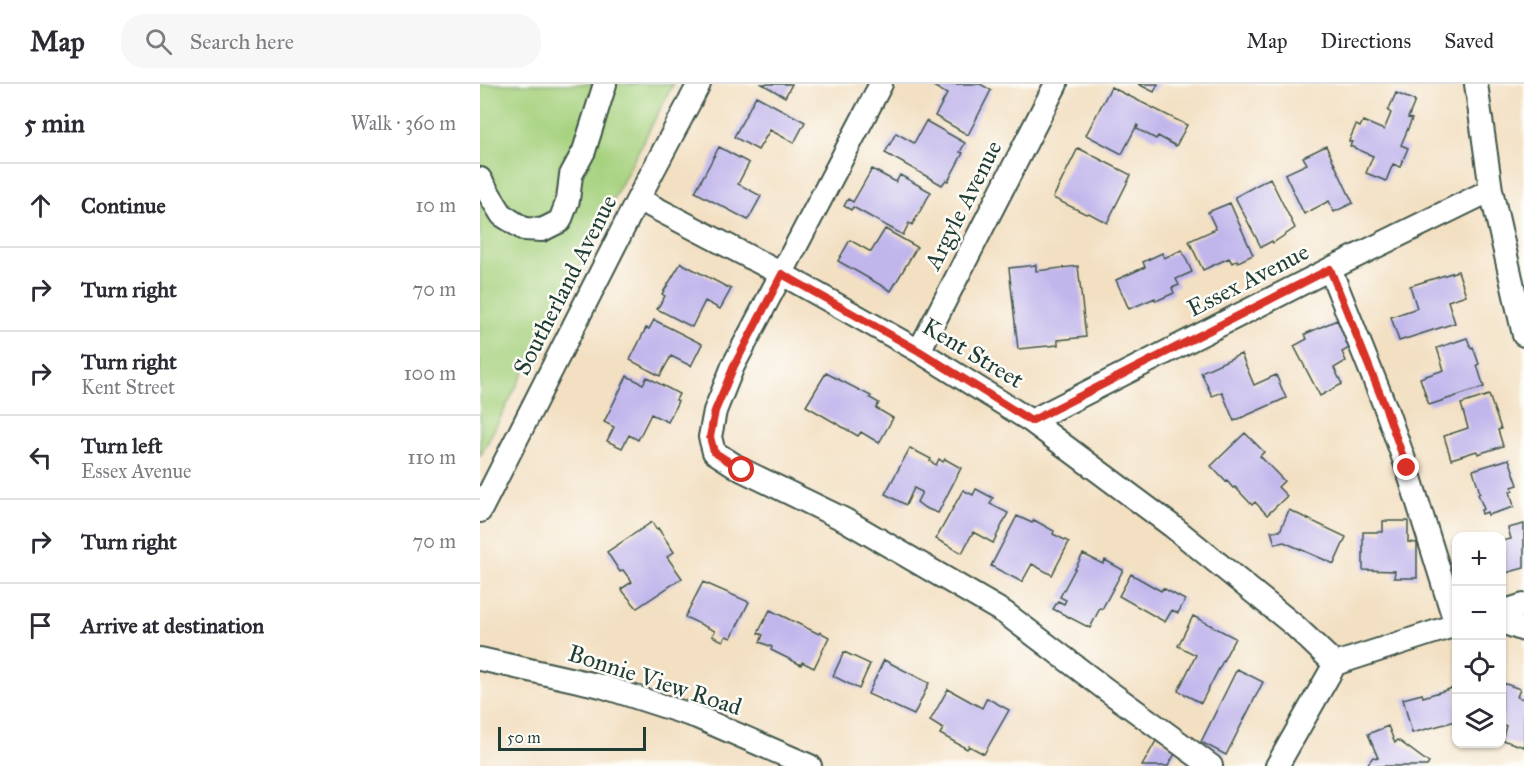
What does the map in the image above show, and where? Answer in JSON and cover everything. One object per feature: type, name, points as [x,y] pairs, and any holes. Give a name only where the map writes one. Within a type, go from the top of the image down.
[{"type":"street","points":[[480,179],[502,215],[524,229],[542,230],[560,221],[568,200],[571,175],[584,151],[605,84]]},
{"type":"street","name":"Southerland Avenue","points":[[480,511],[699,84]]},
{"type":"street","points":[[881,84],[734,366],[715,411],[710,437],[714,452],[742,470],[845,520],[1005,613],[1211,766]]},
{"type":"street","name":"Argyle Avenue","points":[[919,351],[1056,84]]},
{"type":"street","points":[[1476,84],[1491,190],[1524,335]]},
{"type":"street","name":"Essex Avenue","points":[[1031,421],[1491,190]]},
{"type":"street","name":"Kent Street","points":[[638,199],[782,274],[919,351],[1031,421],[1172,526],[1295,626],[1335,664]]},
{"type":"street","points":[[1330,269],[1404,458],[1452,612]]},
{"type":"street","points":[[1506,611],[1524,605]]},
{"type":"street","points":[[1506,623],[1524,630]]},
{"type":"street","points":[[1277,766],[1335,664],[1452,626]]},
{"type":"street","name":"Bonnie View Road","points":[[480,659],[601,686],[697,717],[810,766]]},
{"type":"green space","points":[[480,84],[673,84],[480,457]]},
{"type":"building","points":[[762,84],[792,84],[785,97]]},
{"type":"building","points":[[930,84],[980,84],[991,90],[968,135],[935,116],[947,94]]},
{"type":"building","points":[[1138,84],[1158,84],[1154,92]]},
{"type":"building","points":[[1111,87],[1187,125],[1176,146],[1158,136],[1156,139],[1137,129],[1137,125],[1122,154],[1086,135]]},
{"type":"building","points":[[1396,93],[1415,101],[1408,118],[1412,119],[1401,145],[1408,148],[1400,167],[1393,164],[1386,181],[1366,173],[1373,156],[1350,146],[1352,142],[1349,141],[1356,125],[1360,127],[1363,121],[1384,130],[1391,113],[1388,111]]},
{"type":"building","points":[[756,96],[805,122],[794,143],[770,130],[758,150],[734,137]]},
{"type":"building","points":[[926,121],[965,143],[960,152],[963,153],[948,181],[946,180],[942,185],[885,153],[896,133],[914,143]]},
{"type":"building","points":[[1326,146],[1353,203],[1334,212],[1329,201],[1304,214],[1285,174],[1307,164],[1303,157]]},
{"type":"building","points":[[719,147],[749,163],[738,184],[761,196],[748,220],[695,192]]},
{"type":"building","points":[[1078,148],[1131,175],[1107,223],[1053,198]]},
{"type":"building","points":[[872,169],[896,182],[900,175],[931,192],[912,225],[909,223],[903,235],[853,207],[851,210],[844,206],[848,199],[853,202]]},
{"type":"building","points":[[1270,178],[1295,228],[1273,243],[1272,241],[1261,247],[1235,197]]},
{"type":"building","points":[[1230,203],[1253,255],[1232,263],[1229,258],[1203,270],[1189,241],[1216,229],[1208,212]]},
{"type":"building","points":[[885,229],[917,247],[891,291],[838,261],[850,240],[871,252]]},
{"type":"building","points":[[1182,250],[1192,272],[1176,279],[1179,285],[1172,288],[1174,293],[1129,309],[1116,280],[1145,267],[1143,262],[1162,253],[1164,258]]},
{"type":"building","points":[[681,263],[731,289],[720,309],[705,301],[692,327],[657,309],[665,296],[662,294]]},
{"type":"building","points":[[1036,265],[1036,271],[1078,266],[1086,337],[1058,340],[1058,345],[1018,349],[1009,268]]},
{"type":"building","points":[[1458,271],[1466,295],[1448,301],[1455,323],[1399,341],[1391,317],[1417,308],[1410,286]]},
{"type":"building","points":[[654,320],[702,344],[691,366],[671,356],[660,376],[630,360],[646,328],[649,329]]},
{"type":"building","points":[[1337,320],[1351,347],[1342,352],[1346,361],[1334,368],[1342,384],[1320,396],[1294,346],[1307,339],[1305,334]]},
{"type":"building","points":[[1467,338],[1479,364],[1477,365],[1484,387],[1429,405],[1420,378],[1444,370],[1437,348]]},
{"type":"building","points":[[1241,354],[1254,385],[1276,375],[1286,398],[1234,421],[1222,392],[1212,396],[1201,372]]},
{"type":"building","points":[[826,373],[871,396],[870,398],[879,403],[876,408],[893,418],[879,443],[861,432],[858,436],[806,406]]},
{"type":"building","points":[[627,376],[643,384],[647,377],[679,394],[668,422],[651,414],[638,440],[629,435],[622,448],[607,441],[614,427],[604,422]]},
{"type":"building","points":[[1489,395],[1501,429],[1498,430],[1503,446],[1451,459],[1444,436],[1468,428],[1461,404]]},
{"type":"building","points":[[1245,433],[1264,452],[1260,456],[1284,481],[1278,487],[1287,496],[1267,515],[1255,502],[1252,505],[1211,466]]},
{"type":"building","points":[[910,448],[931,459],[930,461],[936,465],[939,459],[943,462],[945,459],[961,468],[938,513],[917,502],[922,492],[914,488],[906,505],[885,494]]},
{"type":"building","points":[[1509,459],[1518,485],[1512,487],[1513,491],[1510,491],[1514,507],[1488,515],[1487,512],[1482,514],[1481,510],[1484,509],[1473,470]]},
{"type":"building","points":[[976,489],[993,498],[990,504],[1008,513],[993,543],[973,532],[962,553],[936,539],[963,490],[973,495]]},
{"type":"building","points":[[1289,510],[1346,537],[1334,564],[1284,542],[1275,544],[1271,531],[1280,531]]},
{"type":"building","points":[[1017,516],[1032,523],[1034,520],[1069,542],[1052,575],[1032,564],[1022,582],[991,566]]},
{"type":"building","points":[[1383,521],[1408,521],[1408,542],[1417,543],[1417,578],[1394,578],[1395,571],[1363,570],[1363,532],[1383,532]]},
{"type":"building","points":[[652,522],[674,552],[667,557],[682,578],[637,608],[621,589],[632,582],[623,570],[620,572],[607,552]]},
{"type":"building","points":[[1524,524],[1524,568],[1506,573],[1506,540],[1511,539],[1508,528]]},
{"type":"building","points":[[1083,554],[1103,564],[1105,560],[1123,570],[1090,628],[1053,609],[1058,601],[1064,604],[1066,600],[1060,597]]},
{"type":"building","points":[[1131,574],[1161,591],[1163,588],[1185,600],[1178,613],[1172,610],[1165,622],[1119,596]]},
{"type":"building","points":[[703,582],[749,602],[731,638],[726,636],[723,641],[712,636],[715,631],[685,617]]},
{"type":"building","points":[[770,610],[829,637],[814,668],[802,662],[801,665],[760,642],[763,635],[758,633]]},
{"type":"building","points":[[1193,616],[1235,638],[1201,703],[1178,691],[1196,655],[1178,646]]},
{"type":"building","points":[[844,652],[870,664],[859,689],[833,676]]},
{"type":"building","points":[[884,660],[929,683],[914,715],[868,694]]},
{"type":"building","points":[[1237,669],[1263,682],[1226,755],[1201,742]]},
{"type":"building","points":[[1506,684],[1520,689],[1517,697],[1524,699],[1524,747],[1506,741]]},
{"type":"building","points":[[1452,688],[1452,722],[1412,733],[1403,699],[1422,694],[1423,697]]},
{"type":"building","points":[[948,689],[982,708],[987,698],[1009,710],[984,754],[969,746],[967,749],[940,734],[943,729],[930,721]]},
{"type":"building","points":[[1388,726],[1395,743],[1398,740],[1429,763],[1427,766],[1366,766],[1373,757],[1378,758],[1368,734]]},
{"type":"building","points":[[1157,739],[1177,750],[1168,766],[1142,766]]},
{"type":"route","points":[[742,470],[714,452],[710,437],[715,411],[734,366],[782,274],[919,351],[1031,421],[1330,269],[1407,468]]}]
